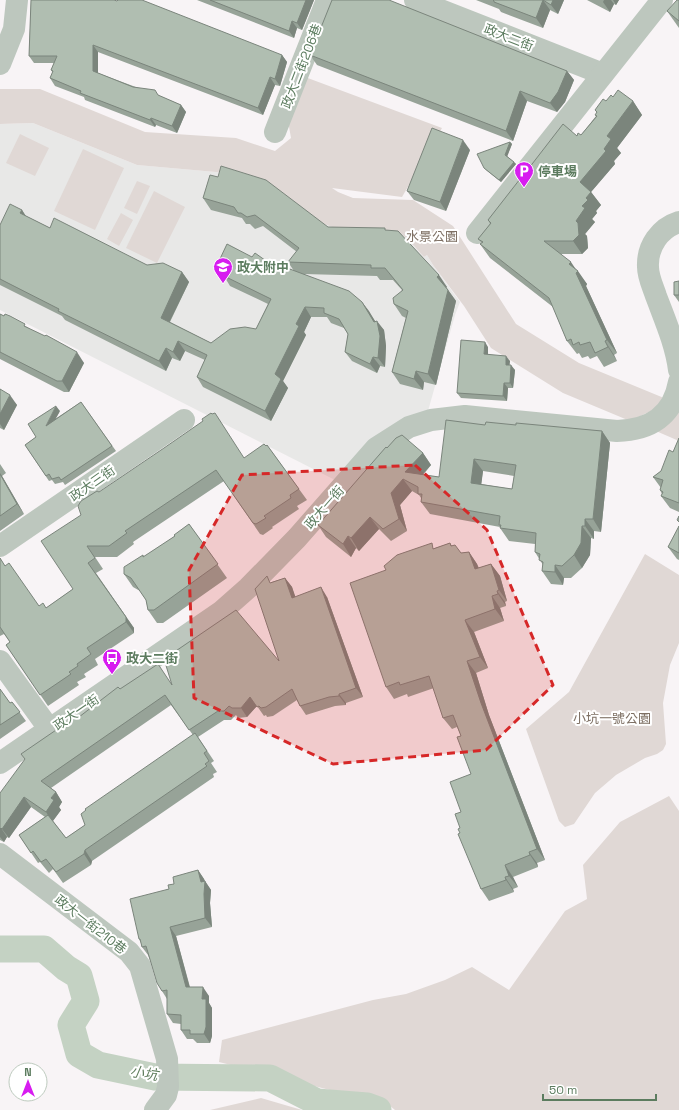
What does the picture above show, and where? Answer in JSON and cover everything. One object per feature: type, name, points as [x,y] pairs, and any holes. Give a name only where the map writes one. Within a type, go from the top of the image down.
[{"type":"street","points":[[0,64],[14,28],[17,0]]},
{"type":"street","name":"政大二街206巷","points":[[275,132],[327,0]]},
{"type":"street","name":"政大二街","points":[[415,0],[603,74]]},
{"type":"street","points":[[478,233],[662,0]]},
{"type":"street","points":[[679,222],[670,225],[661,232],[655,240],[650,252],[648,267],[676,353],[679,370]]},
{"type":"street","name":"政大一街","points":[[0,763],[222,611],[248,588],[297,538],[376,448],[398,433],[431,420],[465,416],[618,431],[634,431],[651,424],[668,410],[676,395],[679,382]]},
{"type":"street","name":"政大三街","points":[[0,546],[184,420]]},
{"type":"street","points":[[0,661],[50,730]]},
{"type":"street","name":"政大一街210巷","points":[[0,854],[129,952],[140,966],[167,1060],[168,1087],[166,1095],[155,1110]]},
{"type":"highlighted area","points":[[415,465],[487,530],[553,685],[486,750],[333,764],[194,698],[189,570],[242,475]]},
{"type":"shaded area","name":"政大附中","points":[[33,123],[137,165],[227,173],[407,238],[424,257],[427,255],[460,302],[428,411],[335,480],[0,310],[0,124]]},
{"type":"green space","name":"水景公園","points":[[305,77],[442,128],[402,197],[332,188],[353,198],[413,200],[453,226],[516,324],[579,363],[664,398],[657,408],[630,421],[563,393],[491,348],[464,306],[427,255],[424,257],[407,238],[401,235],[347,232],[321,223],[227,173],[137,165],[33,123],[0,124],[0,89],[40,89],[145,132],[236,138],[275,151],[291,138],[288,121]]},
{"type":"green space","points":[[20,134],[49,148],[35,176],[6,163]]},
{"type":"green space","points":[[83,149],[124,168],[95,230],[54,211]]},
{"type":"green space","points":[[137,181],[150,186],[137,214],[124,208]]},
{"type":"green space","points":[[154,191],[185,207],[157,263],[126,248]]},
{"type":"green space","points":[[121,213],[133,220],[119,246],[107,239]]},
{"type":"green space","points":[[679,410],[679,441],[656,431]]},
{"type":"green space","name":"小坑一號公園","points":[[645,554],[679,575],[679,643],[670,665],[663,703],[666,744],[663,750],[657,754],[645,758],[616,775],[595,793],[574,824],[565,827],[559,821],[526,729],[569,692]]},
{"type":"green space","points":[[669,796],[679,811],[679,1110],[395,1110],[389,1105],[219,1062],[222,1040],[373,1000],[406,994],[445,980],[472,967],[509,990],[565,911],[587,899],[583,865],[620,822]]},
{"type":"green space","points":[[261,1098],[302,1110],[210,1110]]},
{"type":"building","points":[[31,0],[142,0],[282,55],[275,79],[270,77],[258,108],[93,45],[93,71],[133,87],[155,90],[158,95],[181,105],[172,126],[151,118],[150,120],[80,93],[81,91],[50,78],[53,71],[51,70],[57,56],[29,56]]},
{"type":"building","points":[[210,0],[306,0],[297,23],[292,21],[289,31]]},
{"type":"building","points":[[332,0],[389,0],[567,71],[558,92],[550,103],[520,91],[506,131],[310,55]]},
{"type":"building","points":[[493,0],[543,0],[536,18],[494,2]]},
{"type":"building","points":[[543,0],[553,0],[551,5]]},
{"type":"building","points":[[677,0],[679,0],[679,21],[667,11]]},
{"type":"building","points":[[618,90],[633,101],[607,136],[611,139],[604,149],[606,151],[580,182],[591,192],[586,198],[588,200],[582,206],[585,208],[576,221],[578,223],[579,235],[573,241],[544,241],[571,262],[569,264],[578,271],[576,273],[607,340],[605,341],[608,347],[595,353],[590,342],[580,345],[579,342],[573,345],[571,339],[567,341],[549,298],[480,244],[483,242],[478,239],[491,223],[488,220],[520,179],[518,177],[526,166],[529,168],[563,124],[577,136],[578,133],[581,135],[597,116],[595,115],[597,112],[595,110],[603,99],[606,101],[611,95],[613,97]]},
{"type":"building","points":[[432,128],[463,140],[440,202],[407,191]]},
{"type":"building","points":[[510,142],[505,155],[514,162],[499,180],[484,168],[477,154]]},
{"type":"building","points":[[221,166],[266,180],[328,227],[385,228],[385,230],[398,231],[439,275],[437,277],[448,290],[428,374],[416,371],[414,379],[392,372],[408,311],[394,304],[393,298],[403,290],[385,268],[371,268],[371,265],[288,262],[299,248],[255,215],[247,217],[241,213],[238,213],[234,207],[203,198],[210,175],[218,177]]},
{"type":"building","points":[[10,204],[22,210],[20,213],[50,228],[54,218],[147,265],[163,263],[182,272],[161,318],[211,343],[230,329],[245,327],[256,329],[271,299],[224,276],[229,266],[219,261],[227,244],[252,257],[255,253],[283,273],[287,268],[349,291],[362,302],[374,322],[377,321],[380,336],[378,358],[373,357],[370,364],[345,352],[348,334],[339,319],[324,313],[324,308],[305,307],[296,324],[299,326],[275,374],[281,379],[265,411],[197,377],[207,355],[178,341],[173,352],[166,348],[159,361],[58,311],[59,309],[0,279],[0,225]]},
{"type":"building","points":[[679,281],[679,295],[674,295],[674,282]]},
{"type":"building","points":[[0,314],[10,316],[25,324],[24,326],[45,336],[46,335],[77,352],[62,381],[57,381],[0,352]]},
{"type":"building","points":[[461,340],[485,342],[484,354],[506,356],[506,365],[511,365],[510,383],[504,383],[503,396],[457,393]]},
{"type":"building","points":[[0,389],[10,395],[0,414]]},
{"type":"building","points":[[81,402],[112,446],[61,480],[59,477],[52,479],[49,474],[46,476],[25,445],[36,437],[28,424],[56,406],[46,426]]},
{"type":"building","points":[[211,413],[215,413],[244,458],[264,444],[266,446],[267,445],[299,489],[290,495],[291,498],[264,516],[266,518],[256,524],[253,523],[216,470],[125,531],[127,533],[109,546],[87,546],[95,558],[88,563],[126,617],[126,622],[87,648],[91,654],[69,672],[71,674],[40,695],[6,645],[10,642],[0,627],[0,558],[5,566],[9,563],[39,606],[43,603],[46,608],[73,589],[41,541],[81,515],[78,506],[81,501],[97,491],[99,492],[164,448],[203,421],[202,419]]},
{"type":"building","points":[[446,420],[485,425],[486,422],[516,425],[516,423],[602,431],[593,519],[585,519],[585,526],[582,526],[581,543],[574,555],[562,566],[555,565],[555,572],[542,571],[543,562],[539,560],[540,554],[535,552],[536,533],[500,528],[500,516],[421,502],[422,494],[418,494],[418,487],[403,479],[391,493],[399,519],[383,529],[370,517],[351,538],[348,536],[343,544],[318,525],[386,447],[387,448],[396,438],[402,435],[423,453],[405,472],[439,477]],"holes":[[[474,459],[516,465],[512,489],[471,483]]]},
{"type":"building","points":[[679,438],[679,503],[661,496],[663,492],[660,490],[663,480],[653,477],[661,471],[669,450],[673,452]]},
{"type":"building","points":[[0,474],[17,504],[0,516]]},
{"type":"building","points":[[189,524],[218,564],[154,610],[148,610],[146,600],[131,578],[124,574],[124,567],[143,555],[143,557],[175,536],[174,535]]},
{"type":"building","points":[[679,526],[679,553],[668,547]]},
{"type":"building","points":[[432,543],[433,549],[450,543],[451,546],[455,545],[461,553],[469,552],[475,569],[491,564],[499,590],[497,591],[498,594],[492,596],[495,609],[465,620],[480,657],[467,661],[481,703],[537,849],[529,852],[530,855],[505,865],[509,876],[505,877],[506,880],[481,889],[458,834],[460,833],[458,829],[460,828],[455,814],[461,812],[450,782],[471,774],[457,737],[461,736],[453,715],[443,718],[429,676],[400,685],[399,682],[386,687],[350,583],[386,570],[384,566],[397,555]]},
{"type":"building","points":[[267,576],[270,583],[285,578],[292,598],[321,587],[356,688],[339,694],[339,696],[329,697],[300,706],[292,689],[266,707],[261,708],[259,706],[257,707],[250,697],[241,708],[232,708],[229,706],[224,711],[218,711],[189,730],[165,695],[41,781],[56,792],[51,798],[54,800],[46,812],[24,797],[2,829],[0,829],[0,793],[25,759],[21,754],[78,715],[79,717],[118,687],[120,689],[158,664],[172,685],[164,659],[236,610],[279,661],[255,589]]},
{"type":"building","points":[[0,689],[10,703],[12,702],[20,712],[0,725]]},
{"type":"building","points":[[195,733],[207,751],[204,753],[209,761],[205,764],[207,766],[85,850],[84,854],[56,872],[46,859],[41,862],[33,851],[31,853],[19,835],[48,815],[66,838],[85,825],[81,814],[86,810],[85,809]]},
{"type":"building","points":[[198,870],[201,882],[205,881],[205,918],[170,927],[186,987],[203,987],[202,999],[206,999],[206,1027],[204,1034],[190,1034],[190,1030],[181,1030],[181,1015],[167,1014],[167,990],[162,991],[157,983],[146,946],[142,947],[130,899],[169,889],[168,885],[174,884],[173,877]]},
{"type":"waterway","name":"小坑","points":[[0,949],[44,949],[66,968],[79,976],[86,1001],[71,1025],[79,1054],[98,1065],[155,1077],[270,1078],[317,1102],[367,1106],[378,1110]]},
{"type":"place","name":"停車場","points":[[524,188]]},
{"type":"place","name":"政大附中","points":[[223,284]]},
{"type":"place","name":"政大二街","points":[[112,675]]}]
